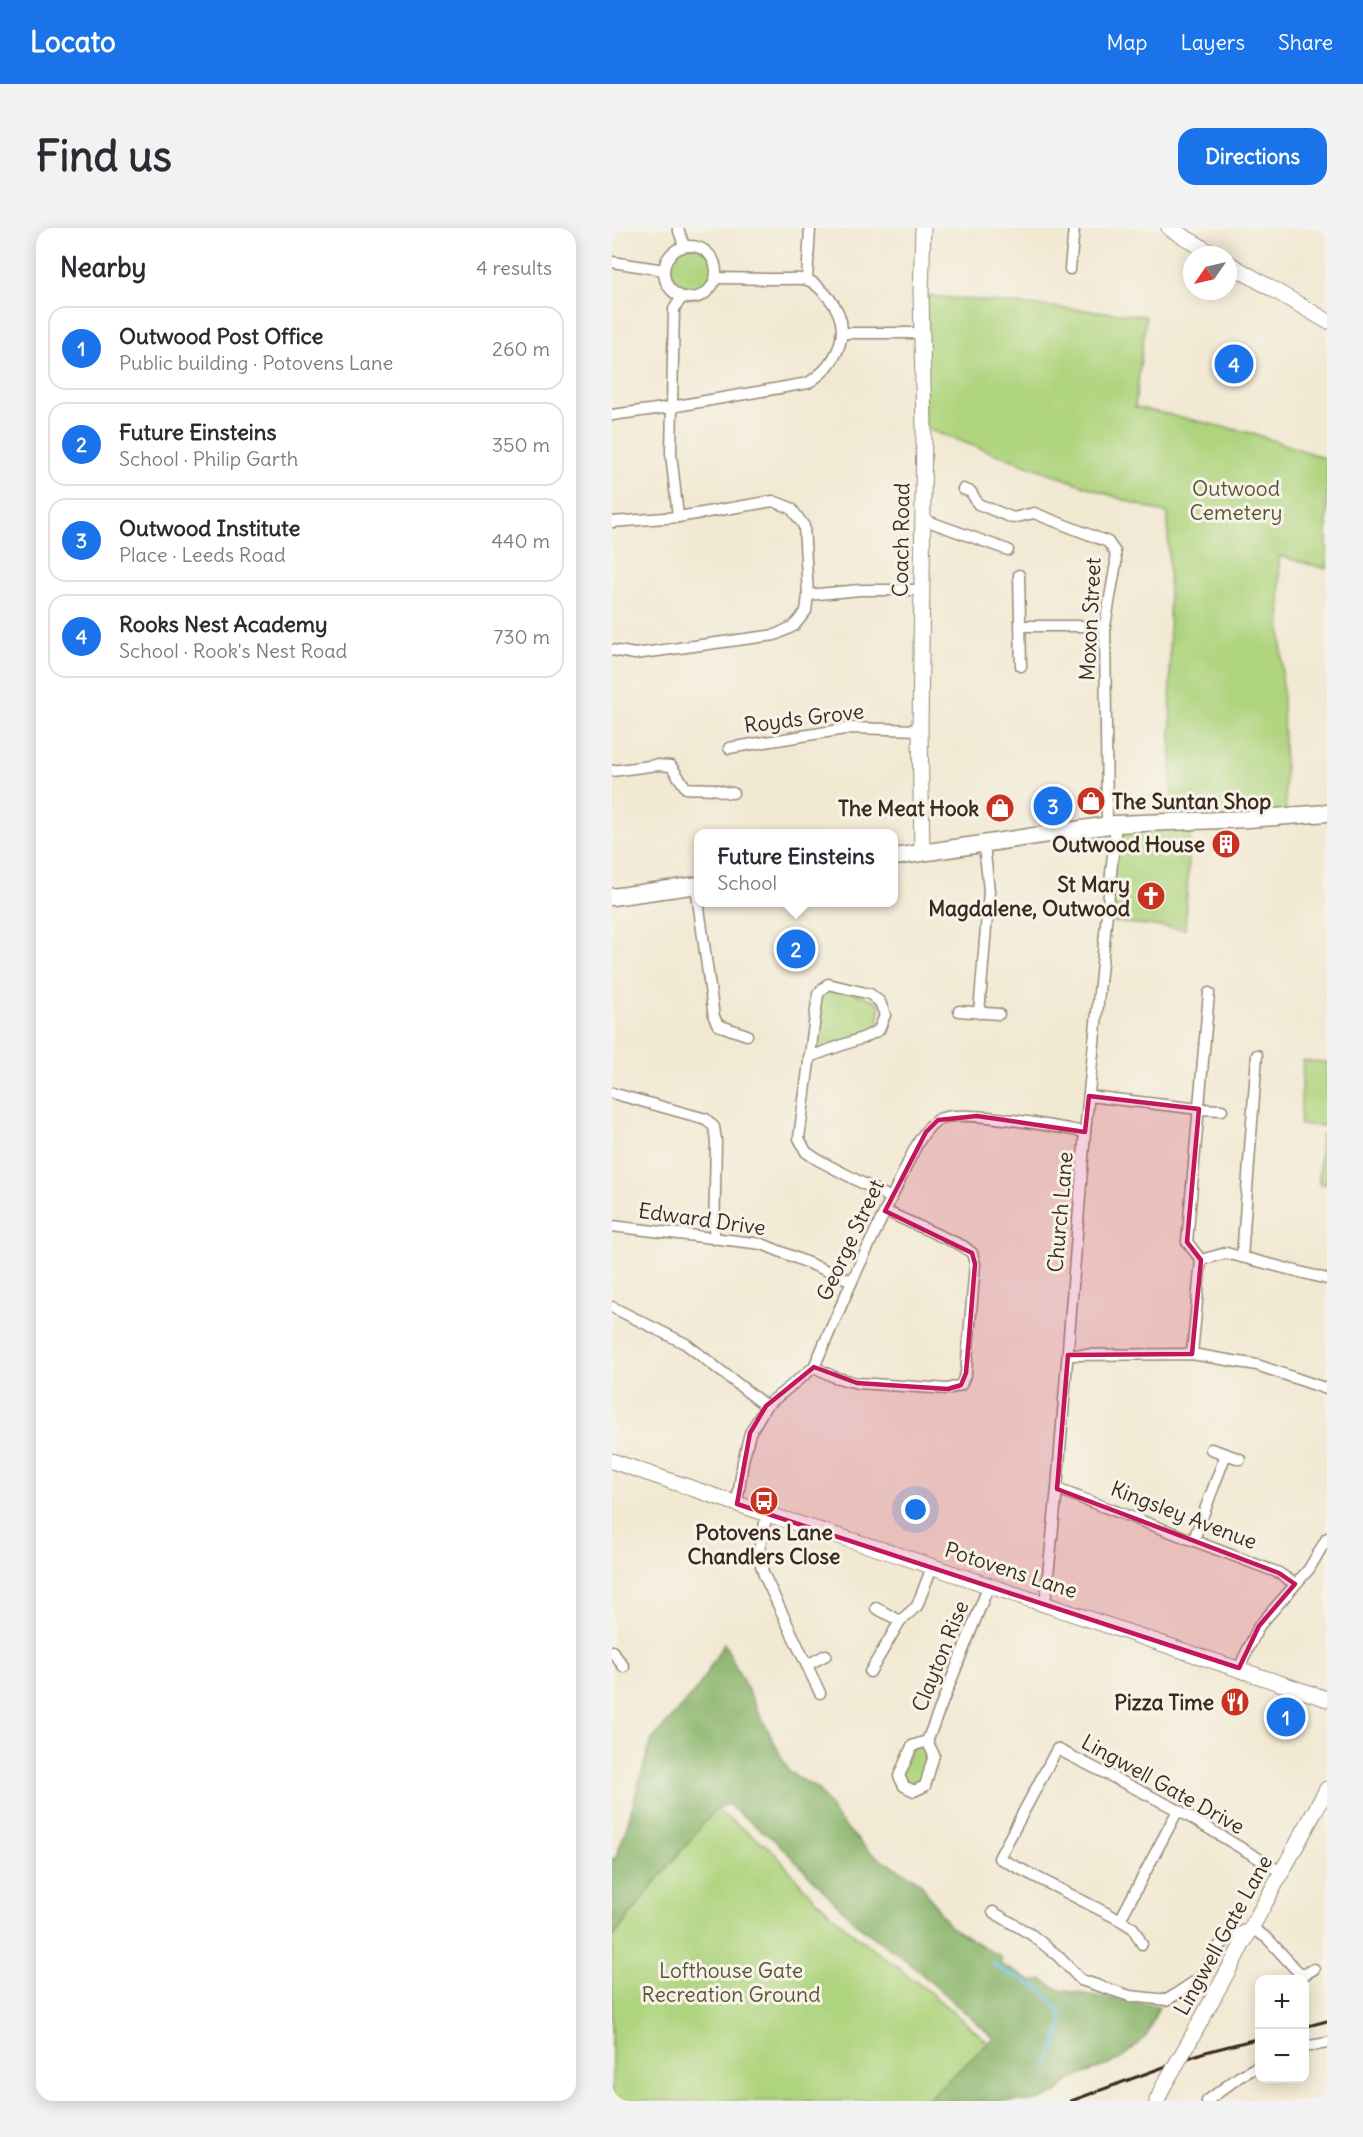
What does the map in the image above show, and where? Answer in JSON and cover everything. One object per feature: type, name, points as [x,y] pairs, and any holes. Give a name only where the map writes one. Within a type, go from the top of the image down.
[{"type":"main road","points":[[898,856],[1112,824],[1248,819],[1327,813]]},
{"type":"main road","points":[[612,897],[694,885]]},
{"type":"street","points":[[678,228],[684,246]]},
{"type":"street","points":[[807,280],[810,228]]},
{"type":"street","name":"Coach Road","points":[[922,853],[920,730],[924,428],[921,333],[923,228]]},
{"type":"street","points":[[1070,269],[1074,228]]},
{"type":"street","points":[[1169,228],[1200,246]]},
{"type":"street","points":[[684,246],[693,246],[708,252],[716,267],[716,278],[702,296],[682,297],[668,286],[664,270],[670,255],[684,246]]},
{"type":"street","points":[[612,262],[664,270]]},
{"type":"street","points":[[1237,267],[1327,321]]},
{"type":"street","points":[[612,415],[808,383],[822,374],[837,354],[843,333],[839,315],[820,287],[807,280],[716,278]]},
{"type":"street","points":[[678,517],[671,453],[671,407],[674,309],[682,297]]},
{"type":"street","points":[[843,333],[921,333]]},
{"type":"street","name":"Moxon Street","points":[[963,489],[971,492],[978,504],[1013,518],[1034,513],[1108,542],[1115,552],[1116,563],[1105,626],[1112,824]]},
{"type":"street","points":[[612,522],[678,517],[773,501],[791,508],[804,526],[808,595],[806,611],[794,626],[775,635],[635,654],[612,650]]},
{"type":"street","points":[[922,519],[1008,550]]},
{"type":"street","points":[[1019,575],[1018,605],[1022,666]]},
{"type":"street","points":[[808,595],[860,590],[921,590]]},
{"type":"street","points":[[1021,627],[1105,626]]},
{"type":"street","name":"Royds Grove","points":[[729,748],[851,728],[920,730]]},
{"type":"street","points":[[612,771],[657,765],[671,766],[686,788],[714,789],[724,794],[733,793]]},
{"type":"street","name":"Church Lane","points":[[1045,1604],[1057,1489],[1112,824]]},
{"type":"street","points":[[979,1013],[989,891],[984,844]]},
{"type":"street","points":[[700,907],[715,1022],[722,1027],[747,1035]]},
{"type":"street","points":[[809,1057],[879,1030],[885,1016],[880,1002],[870,994],[828,984],[818,993],[809,1057],[799,1138],[806,1152],[818,1160],[891,1198]]},
{"type":"street","points":[[1192,1354],[1201,1260],[1187,1242],[1209,993]]},
{"type":"street","points":[[959,1011],[999,1014]]},
{"type":"street","points":[[1242,1257],[1257,1055]]},
{"type":"street","points":[[612,1093],[706,1119],[714,1128],[716,1140],[714,1239]]},
{"type":"street","points":[[1089,1096],[1222,1110]]},
{"type":"street","name":"George Street","points":[[737,1504],[743,1461],[750,1433],[766,1406],[814,1367],[891,1198],[915,1148],[926,1132],[938,1120],[957,1115],[1085,1132]]},
{"type":"street","points":[[814,1367],[834,1377],[857,1383],[948,1389],[961,1385],[966,1373],[975,1264],[972,1253],[963,1246],[885,1211]]},
{"type":"street","name":"Edward Drive","points":[[612,1226],[762,1244],[852,1281]]},
{"type":"street","points":[[1201,1260],[1226,1253],[1327,1279]]},
{"type":"street","points":[[612,1307],[686,1344],[766,1406]]},
{"type":"street","points":[[1068,1355],[1192,1354],[1257,1365],[1327,1389]]},
{"type":"street","points":[[1211,1449],[1240,1459]]},
{"type":"street","points":[[1194,1539],[1226,1454]]},
{"type":"street","name":"Potovens Lane","points":[[612,1461],[1327,1699]]},
{"type":"street","name":"Kingsley Avenue","points":[[1057,1489],[1279,1572],[1295,1584]]},
{"type":"street","points":[[768,1514],[758,1555],[764,1575],[820,1693]]},
{"type":"street","points":[[1239,1668],[1259,1626],[1319,1554],[1327,1538]]},
{"type":"street","points":[[870,1672],[900,1621],[917,1606],[932,1567]]},
{"type":"street","name":"Clayton Rise","points":[[927,1741],[989,1585]]},
{"type":"street","points":[[876,1608],[900,1621]]},
{"type":"street","points":[[612,1651],[624,1667]]},
{"type":"street","points":[[807,1665],[826,1655]]},
{"type":"street","name":"Lingwell Gate Drive","points":[[1120,1920],[999,1858],[1057,1749],[1178,1810],[1281,1872]]},
{"type":"street","name":"Lingwell Gate Lane","points":[[1157,2101],[1281,1872],[1323,1805],[1327,1789]]},
{"type":"street","points":[[1142,1944],[1133,1928],[1120,1920],[1178,1810]]},
{"type":"street","points":[[993,1912],[1032,1935],[1058,1956],[1081,1980],[1130,1996],[1167,2000],[1200,1978],[1219,1946],[1251,1927],[1268,1940],[1296,1975]]},
{"type":"street","points":[[1302,1975],[1314,1969]]},
{"type":"street","points":[[1309,2046],[1327,2043]]},
{"type":"street","points":[[1207,2101],[1255,2068]]},
{"type":"highlighted area","points":[[1089,1096],[1199,1109],[1187,1242],[1201,1260],[1192,1354],[1068,1355],[1057,1489],[1279,1573],[1295,1584],[1259,1626],[1239,1668],[737,1504],[750,1433],[766,1406],[814,1367],[857,1383],[948,1389],[961,1385],[966,1373],[975,1264],[972,1253],[885,1211],[926,1132],[938,1120],[977,1116],[1085,1132]]},
{"type":"green space","points":[[685,246],[695,246],[704,250],[712,258],[716,272],[712,286],[704,294],[695,298],[685,298],[676,294],[668,286],[664,277],[664,267],[668,258],[676,250]]},
{"type":"green space","name":"Outwood Cemetery","points":[[921,295],[1146,316],[1135,407],[1255,434],[1327,459],[1327,569],[1279,556],[1286,816],[1191,820],[1185,929],[1106,921],[1116,824],[1172,820],[1168,514],[924,428]]},
{"type":"green space","points":[[828,984],[880,1002],[879,1030],[809,1057],[818,994]]},
{"type":"green space","points":[[1303,1061],[1327,1062],[1327,1126],[1300,1125]]},
{"type":"green space","points":[[1321,1135],[1327,1135],[1327,1184],[1319,1184]]},
{"type":"green space","points":[[724,1643],[789,1772],[818,1789],[837,1818],[869,1852],[919,1881],[949,1926],[1002,1958],[1000,1964],[1033,1982],[1042,1979],[1059,1990],[1159,2006],[1146,2037],[1119,2060],[1070,2080],[1058,2092],[1038,2101],[925,2101],[994,2038],[908,1962],[856,1924],[778,1843],[727,1804],[715,1810],[612,1939],[612,1859],[615,1859],[626,1829],[651,1741],[698,1688]]},
{"type":"green space","points":[[927,1741],[934,1755],[925,1786],[914,1791],[899,1776],[912,1746]]},
{"type":"green space","name":"Lofthouse Gate Recreation Ground","points":[[715,1809],[771,1849],[807,1891],[851,1932],[927,1990],[990,2044],[925,2101],[612,2101],[612,1939]]},
{"type":"waterway","points":[[993,1964],[1038,1988],[1061,2015],[1061,2029],[1047,2067]]},
{"type":"railway","points":[[1309,2026],[1327,2021]]},
{"type":"railway","points":[[1071,2101],[1202,2053],[1255,2039]]},
{"type":"place","name":"Rooks Nest Academy","points":[[1234,364]]},
{"type":"place","name":"The Suntan Shop","points":[[1091,801]]},
{"type":"place","name":"Outwood Institute","points":[[1053,806]]},
{"type":"place","name":"The Meat Hook","points":[[1000,808]]},
{"type":"place","name":"Outwood House","points":[[1226,844]]},
{"type":"place","name":"St Mary Magdalene, Outwood","points":[[1151,896]]},
{"type":"place","name":"Future Einsteins","points":[[796,949]]},
{"type":"place","name":"Potovens Lane Chandlers Close","points":[[764,1501]]},
{"type":"place","name":"Pizza Time","points":[[1235,1702]]},
{"type":"place","name":"Outwood Post Office","points":[[1286,1717]]}]
